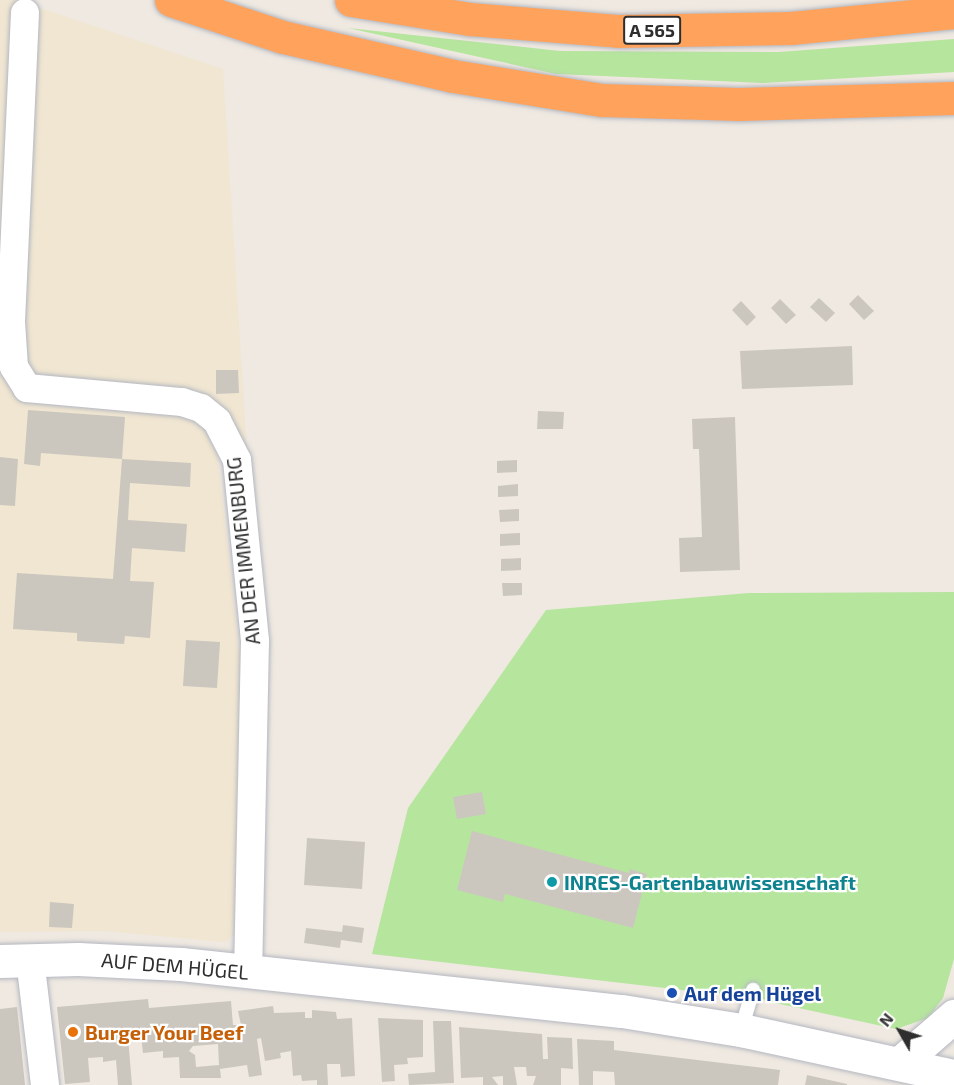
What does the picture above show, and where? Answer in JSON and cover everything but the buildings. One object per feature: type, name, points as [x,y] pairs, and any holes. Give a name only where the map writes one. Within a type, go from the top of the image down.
[{"type":"highway","points":[[171,0],[283,37],[453,76],[602,100],[739,104],[954,98]]},
{"type":"highway","name":"A 565","points":[[351,0],[470,19],[618,31],[792,28],[954,12]]},
{"type":"street","name":"AN DER IMMENBURG","points":[[25,13],[11,322],[14,367],[27,388],[182,402],[201,408],[217,422],[237,460],[255,641],[248,972]]},
{"type":"street","name":"AUF DEM HÜGEL","points":[[15,960],[181,964],[622,1011],[741,1030],[954,1076]]},
{"type":"street","points":[[15,960],[45,1085]]},
{"type":"street","points":[[900,1063],[954,1016]]},
{"type":"lane","points":[[741,1030],[753,990]]},
{"type":"shaded area","points":[[0,0],[16,0],[223,69],[247,452],[217,453],[243,686],[234,935],[225,942],[104,931],[0,932]]},
{"type":"green space","points":[[348,28],[560,51],[779,52],[954,39],[954,72],[763,83],[556,74]]},
{"type":"green space","points":[[954,592],[954,959],[943,998],[928,1018],[896,1029],[766,1001],[753,991],[725,995],[372,954],[408,808],[546,610],[749,593]]},
{"type":"place","name":"INRES-Gartenbauwissenschaft","points":[[552,882]]},
{"type":"place","name":"Auf dem Hügel","points":[[672,993]]},
{"type":"place","name":"Burger Your Beef","points":[[73,1032]]}]
